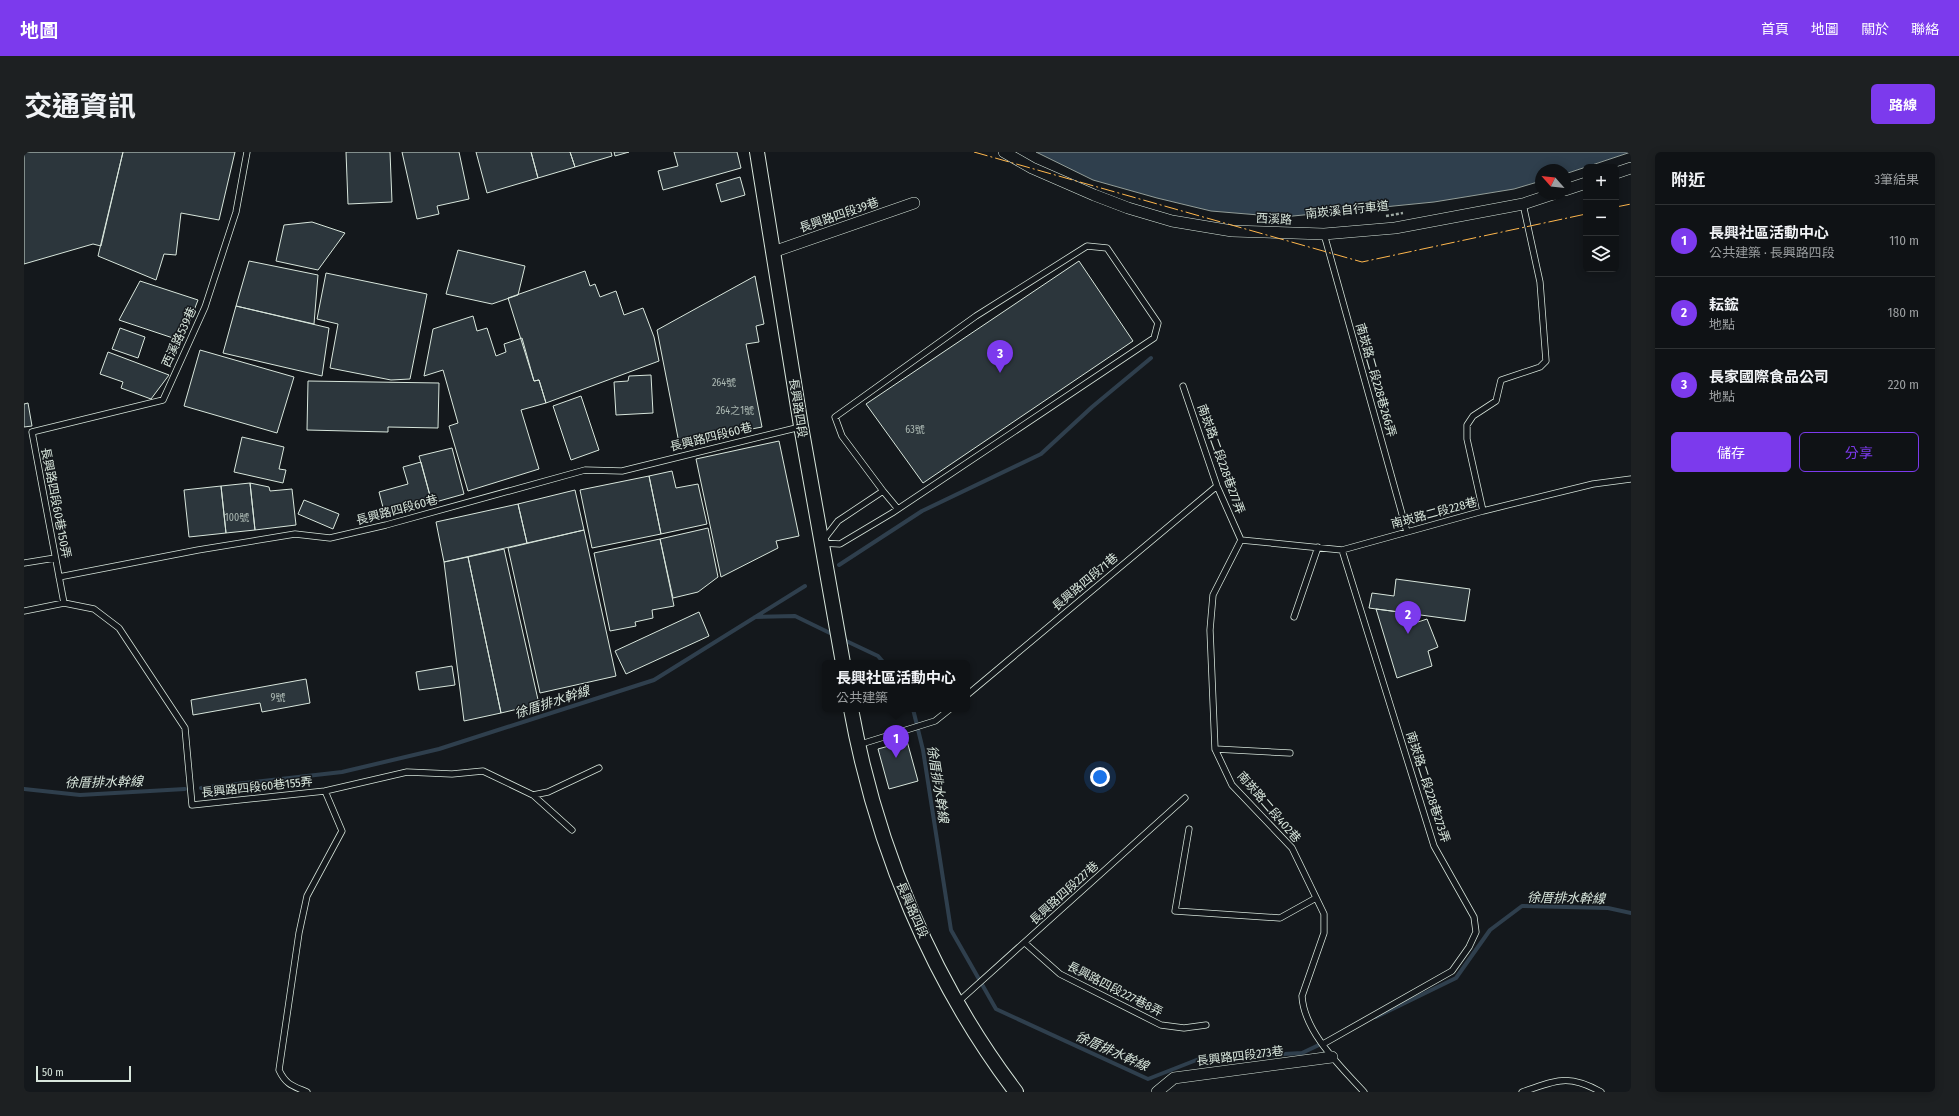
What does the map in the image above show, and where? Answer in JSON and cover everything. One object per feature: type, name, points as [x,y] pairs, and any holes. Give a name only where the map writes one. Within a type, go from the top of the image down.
[{"type":"street","name":"長興路四段","points":[[757,152],[801,426],[842,660]]},
{"type":"street","name":"西溪路","points":[[1004,152],[1032,168],[1128,208],[1172,220],[1232,231],[1324,234],[1395,228],[1523,204],[1535,200]]},
{"type":"street","points":[[1619,172],[1631,168]]},
{"type":"street","points":[[1571,188],[1583,184]]},
{"type":"street","name":"長興路四段39巷","points":[[774,252],[914,202]]},
{"type":"street","name":"長興路四段","points":[[852,712],[870,798],[900,884],[957,1003],[996,1066],[1016,1092]]},
{"type":"street","name":"長興路四段273巷","points":[[1157,1092],[1174,1078],[1332,1057]]},
{"type":"lane","name":"西溪路539巷","points":[[32,432],[163,400],[205,307],[236,212],[247,152]]},
{"type":"lane","points":[[1483,511],[1467,439],[1467,425],[1473,416],[1496,400],[1501,380],[1540,367],[1546,361],[1540,282],[1523,204]]},
{"type":"lane","name":"南崁路二段228巷266弄","points":[[1324,234],[1407,532]]},
{"type":"lane","points":[[821,543],[840,544],[898,509],[1154,338],[1158,323],[1108,248],[1087,246],[976,316],[835,417],[842,436],[898,509]]},
{"type":"lane","name":"南崁路二段228巷277弄","points":[[1182,386],[1217,486],[1241,540]]},
{"type":"lane","name":"長興路四段60巷","points":[[59,577],[198,550],[295,534],[330,538],[386,525],[586,470],[622,471],[801,426]]},
{"type":"lane","name":"長興路四段60巷150弄","points":[[32,432],[59,577]]},
{"type":"lane","name":"南崁路二段228巷","points":[[1241,540],[1342,550],[1483,511],[1593,484],[1631,479]]},
{"type":"lane","name":"長興路四段71巷","points":[[970,692],[1217,486]]},
{"type":"lane","points":[[821,543],[838,521],[883,491]]},
{"type":"lane","name":"南崁路二段402巷","points":[[1241,540],[1213,595],[1210,630],[1215,749],[1232,785],[1292,848],[1324,914],[1324,933],[1302,996],[1303,1005],[1309,1022],[1332,1057],[1364,1092]]},
{"type":"lane","points":[[1294,617],[1318,547]]},
{"type":"lane","name":"南崁路二段228巷273弄","points":[[1323,1044],[1452,971],[1469,947],[1476,932],[1474,917],[1434,846],[1342,550]]},
{"type":"lane","points":[[24,563],[55,558]]},
{"type":"lane","points":[[24,611],[64,603],[59,577]]},
{"type":"lane","name":"長興路四段60巷155弄","points":[[64,603],[94,609],[119,628],[185,728],[192,805],[325,791],[342,831],[307,896],[299,933],[279,1070],[283,1079],[288,1084],[307,1092]]},
{"type":"lane","points":[[858,745],[936,721],[946,712]]},
{"type":"lane","points":[[1215,749],[1290,753]]},
{"type":"lane","points":[[533,795],[548,792],[599,768]]},
{"type":"lane","points":[[325,791],[407,772],[452,774],[482,771],[533,795],[572,830]]},
{"type":"lane","name":"長興路四段227巷","points":[[957,1003],[1185,798]]},
{"type":"lane","points":[[1189,829],[1175,911],[1280,918],[1316,898]]},
{"type":"lane","name":"長興路四段227巷8弄","points":[[1025,943],[1060,974],[1161,1025],[1184,1028],[1206,1025]]},
{"type":"lane","points":[[1522,1092],[1560,1080],[1570,1080],[1592,1087],[1601,1092]]},
{"type":"path","name":"南崁溪自行車道","points":[[1380,217],[1411,212]]},
{"type":"water","points":[[1036,152],[1631,152],[1595,164],[1583,164],[1583,168],[1571,172],[1571,164],[1535,164],[1535,183],[1514,189],[1434,202],[1283,217],[1211,211],[1093,180]]},
{"type":"building","points":[[24,152],[123,152],[101,246],[93,244],[24,264]]},
{"type":"building","points":[[123,152],[235,152],[219,220],[181,213],[176,255],[164,254],[156,280],[98,256]]},
{"type":"building","points":[[346,152],[390,152],[392,202],[348,204]]},
{"type":"building","points":[[402,152],[459,152],[469,199],[437,206],[439,214],[417,219]]},
{"type":"building","points":[[476,152],[531,152],[538,178],[487,193]]},
{"type":"building","points":[[531,152],[570,152],[575,167],[538,178]]},
{"type":"building","points":[[570,152],[611,152],[612,156],[575,167]]},
{"type":"building","points":[[614,152],[629,152],[615,156]]},
{"type":"building","points":[[674,152],[737,152],[741,168],[663,190],[658,171],[678,166]]},
{"type":"building","points":[[740,177],[745,195],[721,202],[716,184]]},
{"type":"building","points":[[312,222],[345,233],[318,270],[276,261],[284,225]]},
{"type":"building","points":[[458,250],[525,266],[518,295],[492,304],[446,294]]},
{"type":"building","points":[[249,261],[318,275],[314,324],[236,306]]},
{"type":"building","points":[[1079,261],[1133,341],[923,483],[866,404]]},
{"type":"building","points":[[585,271],[590,286],[595,284],[600,297],[616,291],[624,315],[643,308],[654,337],[659,361],[546,403],[539,380],[534,381],[508,298]]},
{"type":"building","points":[[326,273],[427,294],[410,379],[391,380],[330,368],[338,324],[317,319]]},
{"type":"building","points":[[755,276],[764,324],[756,326],[759,342],[746,344],[762,427],[679,443],[657,330]]},
{"type":"building","points":[[140,281],[198,300],[182,341],[119,320]]},
{"type":"building","points":[[236,306],[329,328],[322,376],[223,353]]},
{"type":"building","points":[[473,316],[477,331],[487,328],[496,356],[506,352],[504,344],[522,338],[534,381],[539,380],[546,403],[521,410],[539,469],[468,491],[449,426],[458,423],[443,370],[424,376],[433,329]]},
{"type":"building","points":[[120,328],[145,337],[138,358],[112,349]]},
{"type":"building","points":[[200,350],[294,377],[277,433],[184,406]]},
{"type":"building","points":[[108,352],[169,375],[151,399],[121,388],[123,382],[100,374]]},
{"type":"building","points":[[651,375],[653,413],[616,415],[614,382],[628,381],[629,376]]},
{"type":"building","points":[[308,381],[439,383],[438,428],[388,427],[388,432],[307,430]]},
{"type":"building","points":[[581,396],[599,450],[571,460],[553,406]]},
{"type":"building","points":[[28,403],[32,426],[24,427],[24,404]]},
{"type":"building","points":[[242,437],[284,447],[279,469],[286,470],[283,483],[234,472]]},
{"type":"building","points":[[779,441],[799,536],[776,541],[778,548],[721,577],[696,459]]},
{"type":"building","points":[[452,448],[464,494],[432,503],[419,456]]},
{"type":"building","points":[[421,462],[432,503],[385,515],[379,492],[408,484],[403,467]]},
{"type":"building","points":[[672,471],[676,488],[698,484],[707,524],[661,534],[649,476]]},
{"type":"building","points":[[649,476],[661,534],[592,548],[580,490]]},
{"type":"building","points":[[250,483],[255,530],[226,533],[221,486]]},
{"type":"building","points":[[250,483],[269,487],[270,491],[292,489],[296,525],[255,530]]},
{"type":"building","points":[[221,486],[226,533],[189,537],[184,490]]},
{"type":"building","points":[[575,490],[584,530],[527,543],[518,504]]},
{"type":"building","points":[[304,500],[339,514],[333,529],[298,514]]},
{"type":"building","points":[[518,504],[527,543],[444,562],[436,522]]},
{"type":"building","points":[[708,528],[718,577],[698,592],[673,598],[660,539]]},
{"type":"building","points":[[584,530],[616,676],[540,693],[508,548]]},
{"type":"building","points":[[660,539],[674,606],[652,610],[653,618],[635,622],[636,626],[610,631],[594,553]]},
{"type":"building","points":[[504,549],[539,704],[501,713],[468,557]]},
{"type":"building","points":[[468,557],[501,713],[464,721],[444,562]]},
{"type":"building","points":[[1396,579],[1470,589],[1465,621],[1369,608],[1372,593],[1394,596]]},
{"type":"building","points":[[1376,609],[1415,614],[1418,622],[1427,619],[1438,647],[1428,651],[1432,666],[1397,678]]},
{"type":"building","points":[[699,612],[709,636],[626,674],[615,651]]},
{"type":"building","points":[[452,666],[455,685],[419,690],[416,672]]},
{"type":"building","points":[[306,679],[310,703],[262,712],[260,703],[193,715],[191,700]]},
{"type":"building","points":[[907,741],[918,781],[889,789],[878,749]]},
{"type":"waterway","points":[[839,565],[922,511],[1041,454],[1092,407],[1151,358]]},
{"type":"waterway","name":"徐厝排水幹線","points":[[201,788],[342,772],[439,749],[654,680],[805,586]]},
{"type":"waterway","name":"徐厝排水幹線","points":[[755,617],[795,616],[834,635]]},
{"type":"waterway","name":"徐厝排水幹線","points":[[842,639],[878,656],[881,660]]},
{"type":"waterway","name":"徐厝排水幹線","points":[[914,712],[923,750],[951,930],[996,1009],[1148,1079],[1199,1059],[1302,1053],[1323,1043]]},
{"type":"waterway","name":"徐厝排水幹線","points":[[24,789],[80,795],[185,789]]},
{"type":"waterway","name":"徐厝排水幹線","points":[[1376,1017],[1456,978],[1490,930],[1522,906],[1608,908],[1631,913]]},
{"type":"power","points":[[974,152],[1362,262],[1583,215]]},
{"type":"power","points":[[1619,206],[1631,204]]},
{"type":"place","name":"長家國際食品公司","points":[[1000,373]]},
{"type":"place","name":"耘鋐","points":[[1408,634]]},
{"type":"place","name":"長興社區活動中心","points":[[896,758]]}]
